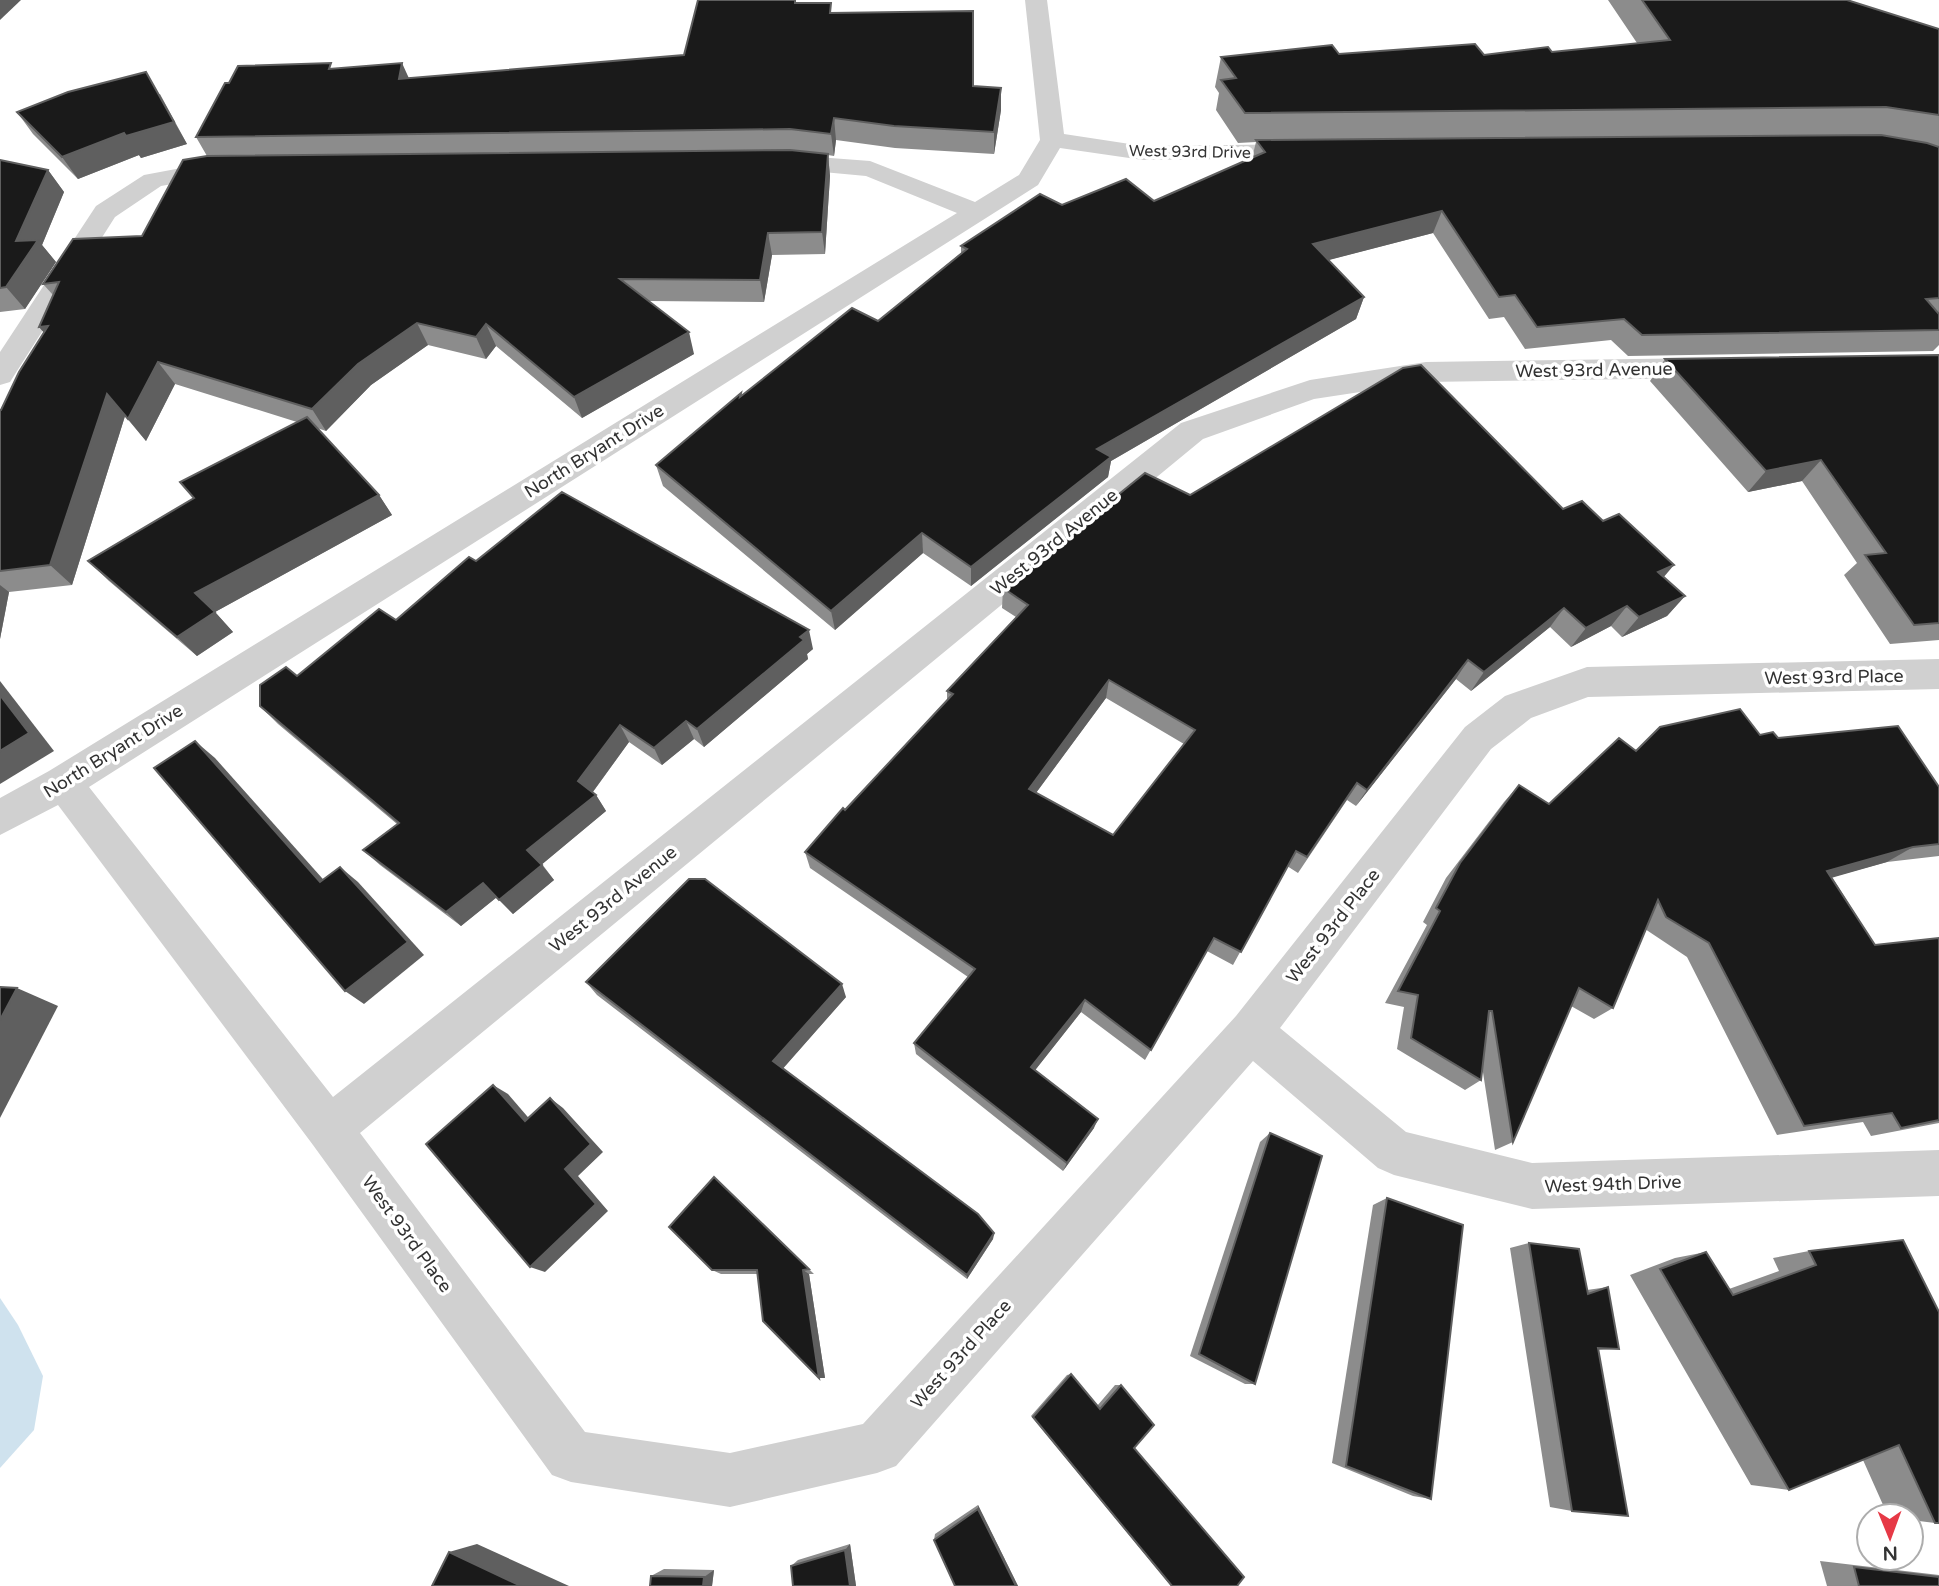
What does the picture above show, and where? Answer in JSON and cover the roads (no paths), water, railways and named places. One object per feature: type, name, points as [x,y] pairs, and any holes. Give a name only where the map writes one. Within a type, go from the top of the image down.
[{"type":"street","points":[[1036,0],[1052,140]]},
{"type":"street","name":"West 93rd Drive","points":[[1052,140],[1143,152],[1324,151]]},
{"type":"street","name":"North Bryant Drive","points":[[0,818],[62,783],[1029,180],[1052,140]]},
{"type":"street","points":[[751,162],[793,162],[870,169],[978,212]]},
{"type":"street","points":[[0,375],[105,212],[153,180],[220,168],[248,168]]},
{"type":"street","name":"West 93rd Avenue","points":[[329,1129],[1192,431],[1310,390],[1426,372],[1745,367]]},
{"type":"street","name":"West 93rd Place","points":[[62,783],[329,1129],[571,1457],[730,1480],[877,1447],[1251,1031],[1478,738],[1518,707],[1587,682],[1939,674]]},
{"type":"street","name":"West 94th Drive","points":[[1251,1031],[1394,1152],[1532,1186],[1938,1174]]},
{"type":"water","points":[[0,1298],[18,1325],[43,1376],[34,1430],[0,1468]]}]
